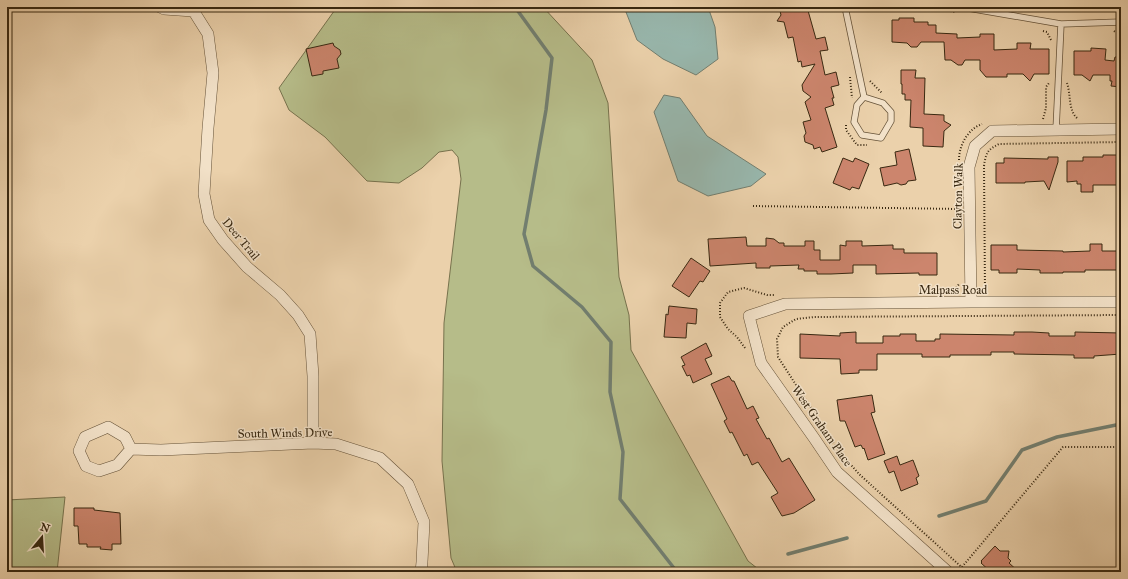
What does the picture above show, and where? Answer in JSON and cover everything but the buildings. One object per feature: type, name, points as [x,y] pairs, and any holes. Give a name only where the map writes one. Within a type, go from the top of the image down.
[{"type":"street","name":"Deer Trail","points":[[160,7],[164,9],[192,9],[208,34],[213,73],[204,194],[208,220],[223,240],[247,267],[280,295],[298,315],[310,334],[313,376],[313,443]]},
{"type":"street","name":"Clayton Walk","points":[[971,302],[970,167],[975,146],[992,131],[1056,125],[1121,129]]},
{"type":"street","name":"Malpass Road","points":[[782,300],[1121,302]]},
{"type":"street","name":"West Graham Place","points":[[782,300],[749,316],[762,363],[837,472],[948,572]]},
{"type":"street","points":[[108,426],[125,437],[131,449],[117,465],[99,471],[86,466],[79,452],[85,437],[108,426]]},
{"type":"street","name":"South Winds Drive","points":[[131,449],[161,450],[313,443],[336,444],[380,458],[408,484],[424,522],[421,572]]},
{"type":"lane","points":[[845,7],[864,97]]},
{"type":"lane","points":[[962,7],[1060,24],[1121,22]]},
{"type":"lane","points":[[1056,125],[1060,24]]},
{"type":"lane","points":[[864,97],[883,103],[891,112],[891,121],[881,138],[862,135],[854,122],[857,105],[864,97]]},
{"type":"path","points":[[933,7],[959,13]]},
{"type":"path","points":[[1042,30],[1046,32],[1051,40],[1051,47]]},
{"type":"path","points":[[1109,30],[1114,31],[1121,36]]},
{"type":"path","points":[[1043,119],[1046,108],[1046,87],[1049,83],[1050,77]]},
{"type":"path","points":[[1037,120],[1043,119],[1056,125],[1079,120],[1074,116],[1071,106],[1070,90],[1067,82]]},
{"type":"path","points":[[959,166],[959,155],[967,136],[977,126],[987,122]]},
{"type":"path","points":[[985,294],[984,166],[986,155],[990,149],[999,144],[1121,142]]},
{"type":"path","points":[[753,206],[959,209]]},
{"type":"path","points":[[946,291],[954,291],[959,285],[959,280]]},
{"type":"path","points":[[747,351],[720,317],[720,303],[728,292],[744,288],[782,300]]},
{"type":"path","points":[[967,572],[859,474],[838,450],[778,357],[777,340],[783,327],[796,319],[814,318],[1121,316]]},
{"type":"path","points":[[962,568],[1063,447],[1121,447]]},
{"type":"green space","points":[[337,7],[543,7],[592,60],[608,103],[619,277],[629,315],[631,350],[748,561],[762,572],[457,572],[451,558],[442,461],[444,323],[461,179],[458,157],[452,150],[439,152],[422,168],[399,183],[367,181],[325,137],[289,110],[279,88]]},
{"type":"green space","points":[[65,497],[57,572],[7,572],[7,500]]},
{"type":"water","points":[[624,7],[708,7],[715,27],[718,59],[696,75],[663,59],[637,40]]},
{"type":"water","points":[[664,95],[680,98],[707,136],[766,174],[751,186],[708,196],[678,181],[654,112]]},
{"type":"waterway","points":[[515,7],[552,58],[546,110],[524,234],[533,266],[582,307],[611,342],[610,392],[623,452],[620,499],[677,572]]},
{"type":"waterway","points":[[939,516],[986,501],[1022,450],[1057,437],[1121,424]]},
{"type":"waterway","points":[[788,554],[847,538]]}]
